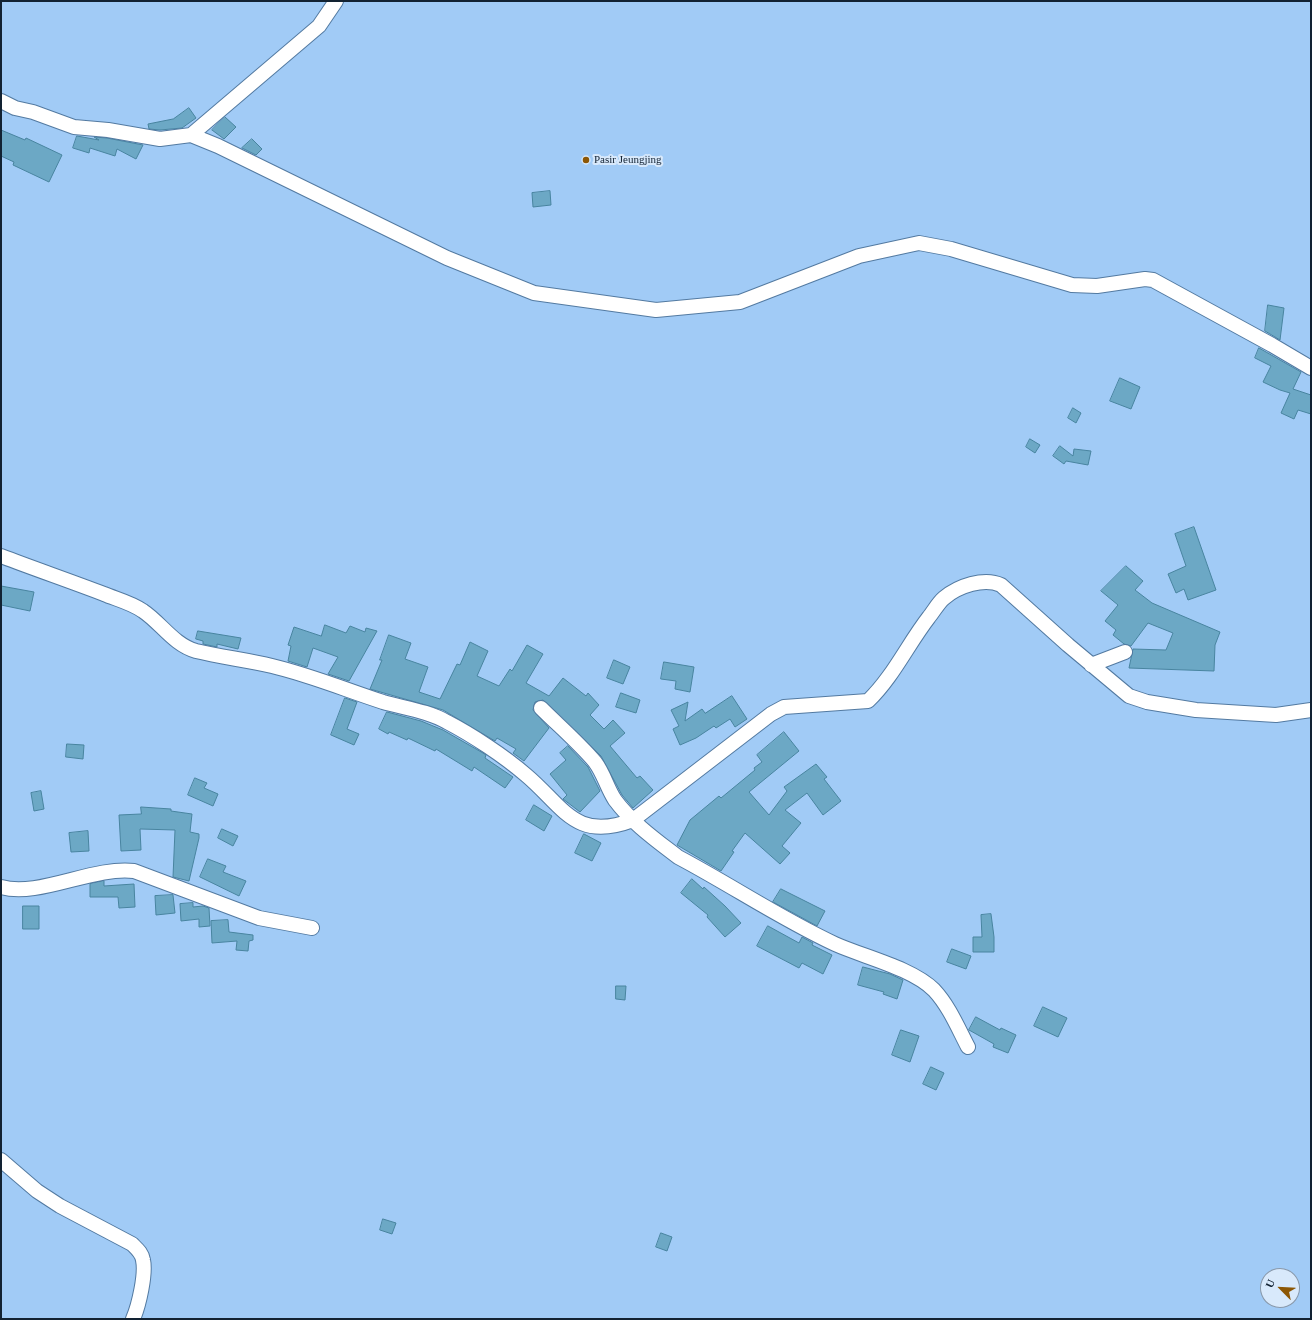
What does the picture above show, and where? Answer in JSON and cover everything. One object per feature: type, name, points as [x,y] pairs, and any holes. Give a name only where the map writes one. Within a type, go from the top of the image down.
[{"type":"street","points":[[191,135],[319,26],[336,1]]},
{"type":"street","points":[[1,101],[10,106],[33,112],[74,127],[108,130],[160,139],[191,135],[218,146],[447,258],[534,293],[656,310],[740,302],[859,256],[919,243],[951,249],[1072,285],[1098,286],[1153,280],[1311,368]]},
{"type":"street","points":[[1,556],[74,582],[142,610],[175,639],[195,650],[293,671],[342,689],[445,721],[470,735],[526,775],[560,810],[582,824],[616,826],[633,820],[771,714],[784,706],[868,701],[898,662],[918,631],[944,598],[956,590],[984,581],[994,581],[1001,584],[1091,665],[1129,696],[1147,702],[1196,710],[1276,715],[1311,710]]},
{"type":"street","points":[[1091,665],[1125,652]]},
{"type":"street","points":[[541,708],[595,762],[603,773],[616,800],[633,820],[678,857],[836,944],[873,958],[919,980],[933,990],[947,1007],[968,1048]]},
{"type":"street","points":[[1,887],[8,889],[33,888],[114,870],[134,871],[259,918],[312,928]]},
{"type":"street","points":[[1,1160],[37,1191],[60,1206],[132,1244],[139,1251],[143,1260],[143,1277],[133,1319]]},
{"type":"building","points":[[189,108],[196,118],[182,128],[160,130],[149,129],[148,124],[173,119]]},
{"type":"building","points":[[225,117],[236,127],[224,139],[212,130]]},
{"type":"building","points":[[1,130],[25,140],[26,138],[62,155],[49,182],[13,165],[14,162],[1,156]]},
{"type":"building","points":[[77,136],[99,140],[94,137],[107,138],[143,145],[136,159],[117,149],[115,156],[90,148],[89,153],[73,148]]},
{"type":"building","points":[[252,139],[262,149],[256,155],[242,148]]},
{"type":"building","points":[[550,191],[551,205],[533,207],[532,193]]},
{"type":"building","points":[[1268,305],[1284,308],[1280,340],[1265,331]]},
{"type":"building","points":[[1259,348],[1301,372],[1293,389],[1311,395],[1311,414],[1298,410],[1294,419],[1281,413],[1290,393],[1263,382],[1271,366],[1255,358]]},
{"type":"building","points":[[1120,378],[1140,387],[1131,409],[1110,401]]},
{"type":"building","points":[[1073,408],[1081,413],[1076,423],[1068,418]]},
{"type":"building","points":[[1030,439],[1040,445],[1035,453],[1026,447]]},
{"type":"building","points":[[1060,446],[1073,456],[1074,449],[1091,451],[1088,465],[1066,461],[1064,464],[1053,456]]},
{"type":"building","points":[[1194,527],[1216,590],[1188,600],[1184,589],[1176,593],[1168,574],[1186,566],[1175,534]]},
{"type":"building","points":[[1126,566],[1143,581],[1135,590],[1152,603],[1220,632],[1215,645],[1214,671],[1129,668],[1133,649],[1166,650],[1173,633],[1148,623],[1131,646],[1124,644],[1113,635],[1116,630],[1105,621],[1118,605],[1101,591]]},
{"type":"building","points":[[1,586],[34,592],[30,611],[1,605]]},
{"type":"building","points":[[325,625],[346,633],[350,626],[365,632],[366,628],[377,631],[349,681],[328,674],[338,657],[313,648],[307,667],[288,661],[291,646],[288,645],[294,627],[321,636]]},
{"type":"building","points":[[198,631],[241,638],[238,649],[217,644],[217,647],[203,644],[203,641],[196,639]]},
{"type":"building","points":[[389,635],[411,643],[405,659],[428,667],[419,692],[440,699],[457,664],[460,665],[470,642],[488,651],[477,676],[499,686],[510,669],[512,671],[527,645],[543,654],[526,683],[549,696],[563,678],[586,696],[588,693],[599,705],[590,715],[604,729],[613,720],[625,733],[610,746],[637,778],[640,776],[653,790],[633,808],[622,795],[601,756],[543,700],[535,702],[533,710],[549,728],[524,761],[513,753],[516,749],[497,738],[495,741],[443,710],[370,689],[382,660],[380,660]]},
{"type":"building","points":[[614,660],[630,667],[623,684],[607,678]]},
{"type":"building","points":[[664,662],[694,667],[690,692],[675,689],[676,681],[661,679]]},
{"type":"building","points":[[621,693],[640,700],[636,713],[616,707]]},
{"type":"building","points":[[732,696],[747,719],[735,727],[730,719],[716,728],[714,726],[696,738],[680,745],[673,729],[679,726],[671,710],[688,702],[685,721],[702,709],[705,713]]},
{"type":"building","points":[[345,698],[357,702],[347,729],[359,734],[354,745],[331,735]]},
{"type":"building","points":[[387,712],[421,721],[443,730],[486,755],[485,758],[513,777],[505,788],[474,767],[472,771],[436,749],[435,751],[408,738],[407,740],[389,732],[388,734],[379,729]]},
{"type":"building","points":[[784,732],[799,751],[749,792],[769,815],[787,791],[784,787],[816,764],[827,777],[824,779],[841,801],[823,815],[807,793],[785,810],[801,823],[782,846],[790,853],[780,864],[745,833],[732,851],[734,852],[721,871],[677,845],[690,820],[719,796],[721,798],[755,770],[754,768],[762,762],[757,755]]},
{"type":"building","points":[[67,744],[84,745],[83,759],[66,757]]},
{"type":"building","points":[[568,746],[588,767],[600,791],[580,812],[563,799],[567,795],[550,774],[566,760],[560,753]]},
{"type":"building","points":[[195,778],[207,783],[204,788],[218,794],[213,806],[188,795]]},
{"type":"building","points":[[41,791],[44,809],[34,811],[31,793]]},
{"type":"building","points":[[534,805],[552,816],[544,831],[526,820]]},
{"type":"building","points":[[141,807],[171,809],[171,811],[192,814],[190,832],[199,834],[199,838],[189,881],[173,877],[175,830],[140,829],[141,850],[121,851],[119,815],[141,814]]},
{"type":"building","points":[[222,829],[238,836],[233,846],[218,838]]},
{"type":"building","points":[[88,831],[89,851],[71,852],[69,833]]},
{"type":"building","points":[[584,834],[601,843],[592,861],[575,853]]},
{"type":"building","points":[[208,859],[226,866],[223,872],[246,881],[239,896],[200,877]]},
{"type":"building","points":[[692,879],[703,889],[704,887],[741,923],[725,937],[707,917],[708,915],[681,893]]},
{"type":"building","points":[[104,881],[104,886],[134,884],[135,907],[119,908],[118,897],[90,897],[90,884]]},
{"type":"building","points":[[781,889],[825,911],[817,926],[773,902]]},
{"type":"building","points":[[173,895],[175,913],[156,915],[155,896]]},
{"type":"building","points":[[193,903],[193,907],[203,906],[209,908],[210,926],[199,927],[199,919],[181,921],[180,904]]},
{"type":"building","points":[[23,906],[39,906],[39,929],[23,929]]},
{"type":"building","points":[[991,914],[994,952],[973,952],[973,937],[982,937],[981,915]]},
{"type":"building","points":[[228,920],[229,932],[253,935],[253,940],[249,941],[248,951],[236,950],[237,941],[212,943],[211,921]]},
{"type":"building","points":[[768,926],[799,943],[802,937],[813,943],[812,945],[832,955],[823,974],[802,963],[799,968],[757,946]]},
{"type":"building","points":[[952,949],[971,956],[966,969],[947,962]]},
{"type":"building","points":[[863,967],[890,974],[903,980],[897,999],[883,994],[884,992],[858,985]]},
{"type":"building","points":[[616,986],[626,986],[625,1000],[616,999]]},
{"type":"building","points":[[1043,1007],[1067,1018],[1058,1037],[1034,1026]]},
{"type":"building","points":[[976,1017],[1000,1030],[1001,1028],[1016,1035],[1008,1053],[993,1047],[994,1044],[969,1030]]},
{"type":"building","points":[[901,1030],[919,1036],[910,1062],[892,1055]]},
{"type":"building","points":[[931,1067],[944,1073],[936,1090],[923,1084]]},
{"type":"building","points":[[383,1219],[396,1223],[392,1234],[380,1230]]},
{"type":"building","points":[[661,1233],[672,1237],[667,1251],[656,1247]]},
{"type":"place","name":"Pasir Jeungjing","points":[[586,160]]}]
